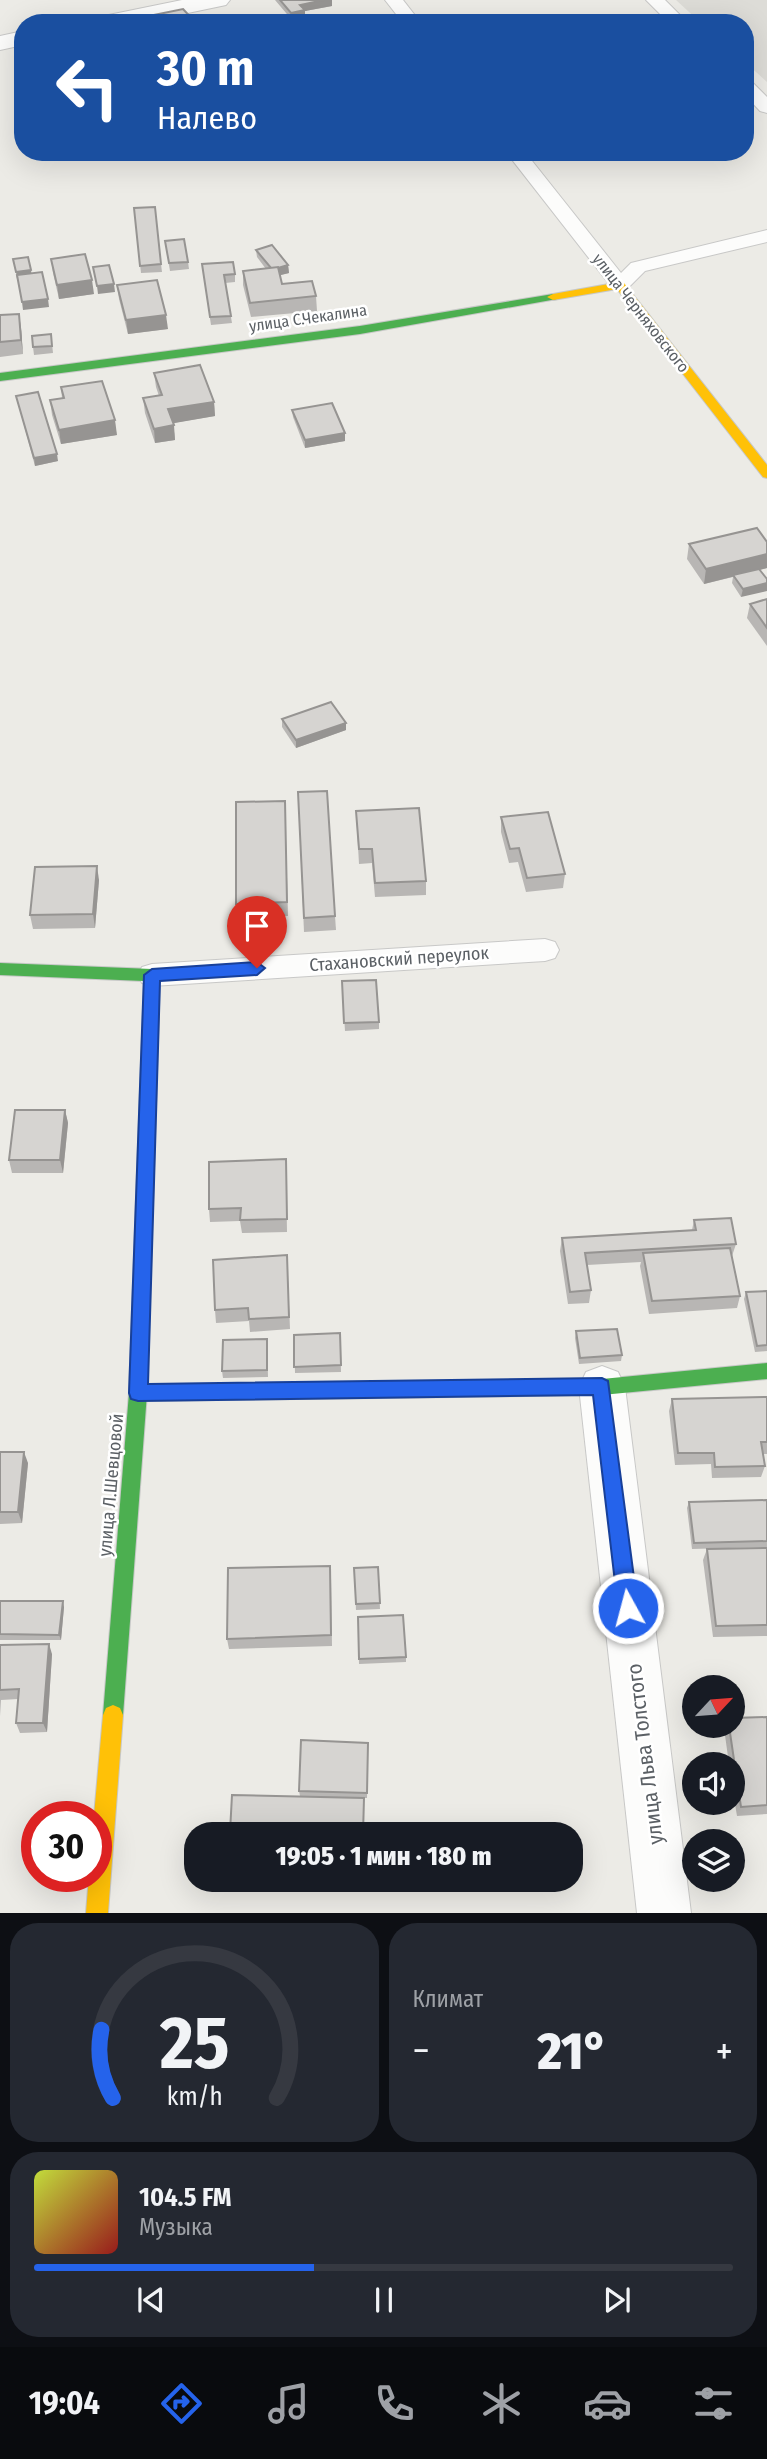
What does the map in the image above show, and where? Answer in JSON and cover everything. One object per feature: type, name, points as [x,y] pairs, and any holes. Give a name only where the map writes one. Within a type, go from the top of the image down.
[{"type":"street","points":[[148,14],[218,0]]},
{"type":"street","name":"улица С.Чекалина","points":[[0,377],[360,330],[620,285]]},
{"type":"street","name":"улица Черняховского","points":[[620,285],[767,474]]},
{"type":"street","name":"Стахановский переулок","points":[[0,969],[152,975]]},
{"type":"street","name":"улица Л.Шевцовой","points":[[97,1913],[138,1393],[152,975]]},
{"type":"street","points":[[138,1393],[602,1387],[767,1371]]},
{"type":"street","name":"улица Льва Толстого","points":[[602,1387],[664,1913]]},
{"type":"lane","points":[[394,0],[405,14]]},
{"type":"lane","points":[[655,0],[670,14]]},
{"type":"lane","points":[[754,94],[767,107]]},
{"type":"lane","name":"улица Черняховского","points":[[522,161],[620,285]]},
{"type":"lane","points":[[620,285],[638,267],[767,236]]},
{"type":"lane","name":"Стахановский переулок","points":[[152,975],[545,950]]},
{"type":"shaded area","points":[[676,0],[767,0],[767,82],[754,70],[754,14],[691,14]]},
{"type":"building","points":[[280,0],[324,0],[300,5],[305,10],[291,13]]},
{"type":"building","points":[[183,9],[188,14],[159,14]]},
{"type":"building","points":[[155,207],[161,264],[140,266],[134,208]]},
{"type":"building","points":[[184,239],[188,262],[169,263],[165,241]]},
{"type":"building","points":[[272,245],[288,265],[271,268],[256,250]]},
{"type":"building","points":[[85,254],[92,280],[57,285],[51,259]]},
{"type":"building","points":[[28,257],[31,270],[16,272],[13,259]]},
{"type":"building","points":[[233,262],[235,274],[224,275],[231,316],[210,317],[202,264]]},
{"type":"building","points":[[109,265],[114,284],[97,286],[93,267]]},
{"type":"building","points":[[278,267],[282,284],[312,281],[316,296],[250,303],[243,271]]},
{"type":"building","points":[[42,272],[48,299],[22,302],[17,275]]},
{"type":"building","points":[[157,280],[166,315],[126,320],[117,285]]},
{"type":"building","points":[[19,314],[21,340],[0,342],[0,315]]},
{"type":"building","points":[[51,334],[52,346],[33,347],[32,336]]},
{"type":"building","points":[[200,365],[214,402],[168,409],[174,425],[154,429],[143,398],[162,395],[154,373]]},
{"type":"building","points":[[102,381],[115,420],[59,430],[50,400],[64,398],[61,387]]},
{"type":"building","points":[[38,392],[57,454],[34,458],[16,396]]},
{"type":"building","points":[[332,403],[345,433],[305,440],[292,410]]},
{"type":"building","points":[[757,528],[767,542],[767,554],[706,569],[689,544]]},
{"type":"building","points":[[759,569],[767,583],[743,589],[733,575]]},
{"type":"building","points":[[767,599],[767,628],[750,604]]},
{"type":"building","points":[[331,702],[346,723],[296,740],[282,719]]},
{"type":"building","points":[[327,791],[335,916],[304,918],[298,792]]},
{"type":"building","points":[[285,801],[287,902],[236,904],[236,802]]},
{"type":"building","points":[[419,808],[426,881],[375,883],[372,849],[359,849],[356,811]]},
{"type":"building","points":[[548,812],[565,874],[527,878],[519,848],[510,849],[501,817]]},
{"type":"building","points":[[97,866],[93,914],[30,915],[35,867]]},
{"type":"building","points":[[376,980],[379,1022],[344,1023],[342,981]]},
{"type":"building","points":[[15,1110],[65,1110],[60,1160],[9,1160]]},
{"type":"building","points":[[286,1159],[287,1219],[240,1220],[241,1208],[209,1209],[209,1162]]},
{"type":"building","points":[[731,1218],[736,1244],[585,1253],[591,1290],[570,1292],[562,1238],[696,1230],[694,1220]]},
{"type":"building","points":[[730,1248],[740,1296],[652,1301],[643,1253]]},
{"type":"building","points":[[287,1255],[289,1317],[249,1319],[248,1308],[215,1310],[213,1260]]},
{"type":"building","points":[[767,1291],[767,1345],[757,1346],[746,1292]]},
{"type":"building","points":[[617,1329],[622,1355],[580,1358],[576,1331]]},
{"type":"building","points":[[340,1333],[341,1365],[294,1367],[294,1335]]},
{"type":"building","points":[[267,1339],[267,1370],[222,1371],[223,1340]]},
{"type":"building","points":[[767,1397],[767,1442],[761,1442],[765,1466],[715,1467],[714,1453],[678,1453],[672,1399]]},
{"type":"building","points":[[0,1452],[24,1452],[18,1512],[0,1512]]},
{"type":"building","points":[[767,1500],[767,1541],[694,1543],[689,1502]]},
{"type":"building","points":[[767,1548],[767,1625],[716,1626],[707,1549]]},
{"type":"building","points":[[330,1566],[331,1635],[227,1639],[228,1568]]},
{"type":"building","points":[[378,1567],[380,1603],[356,1604],[354,1568]]},
{"type":"building","points":[[0,1601],[63,1601],[59,1635],[0,1634]]},
{"type":"building","points":[[403,1615],[406,1657],[359,1659],[358,1617]]},
{"type":"building","points":[[49,1644],[43,1723],[16,1723],[19,1689],[0,1690],[0,1645]]},
{"type":"building","points":[[767,1717],[767,1805],[745,1807],[745,1752],[733,1752],[731,1738],[746,1738],[746,1718]]},
{"type":"building","points":[[301,1740],[368,1743],[367,1793],[299,1791]]},
{"type":"building","points":[[232,1795],[364,1798],[363,1822],[231,1822]]},
{"type":"traffic: fast","points":[[0,377],[360,330],[553,297]]},
{"type":"traffic: fast","points":[[0,969],[152,975],[138,1393],[113,1715]]},
{"type":"traffic: fast","points":[[383,1390],[602,1387],[767,1371]]},
{"type":"traffic: slow","points":[[553,297],[620,285],[767,474]]},
{"type":"traffic: slow","points":[[97,1913],[113,1715]]},
{"type":"traffic: jam","points":[[138,1393],[383,1390]]},
{"type":"route","points":[[257,968],[152,975],[138,1393],[602,1387],[628,1608]]}]
